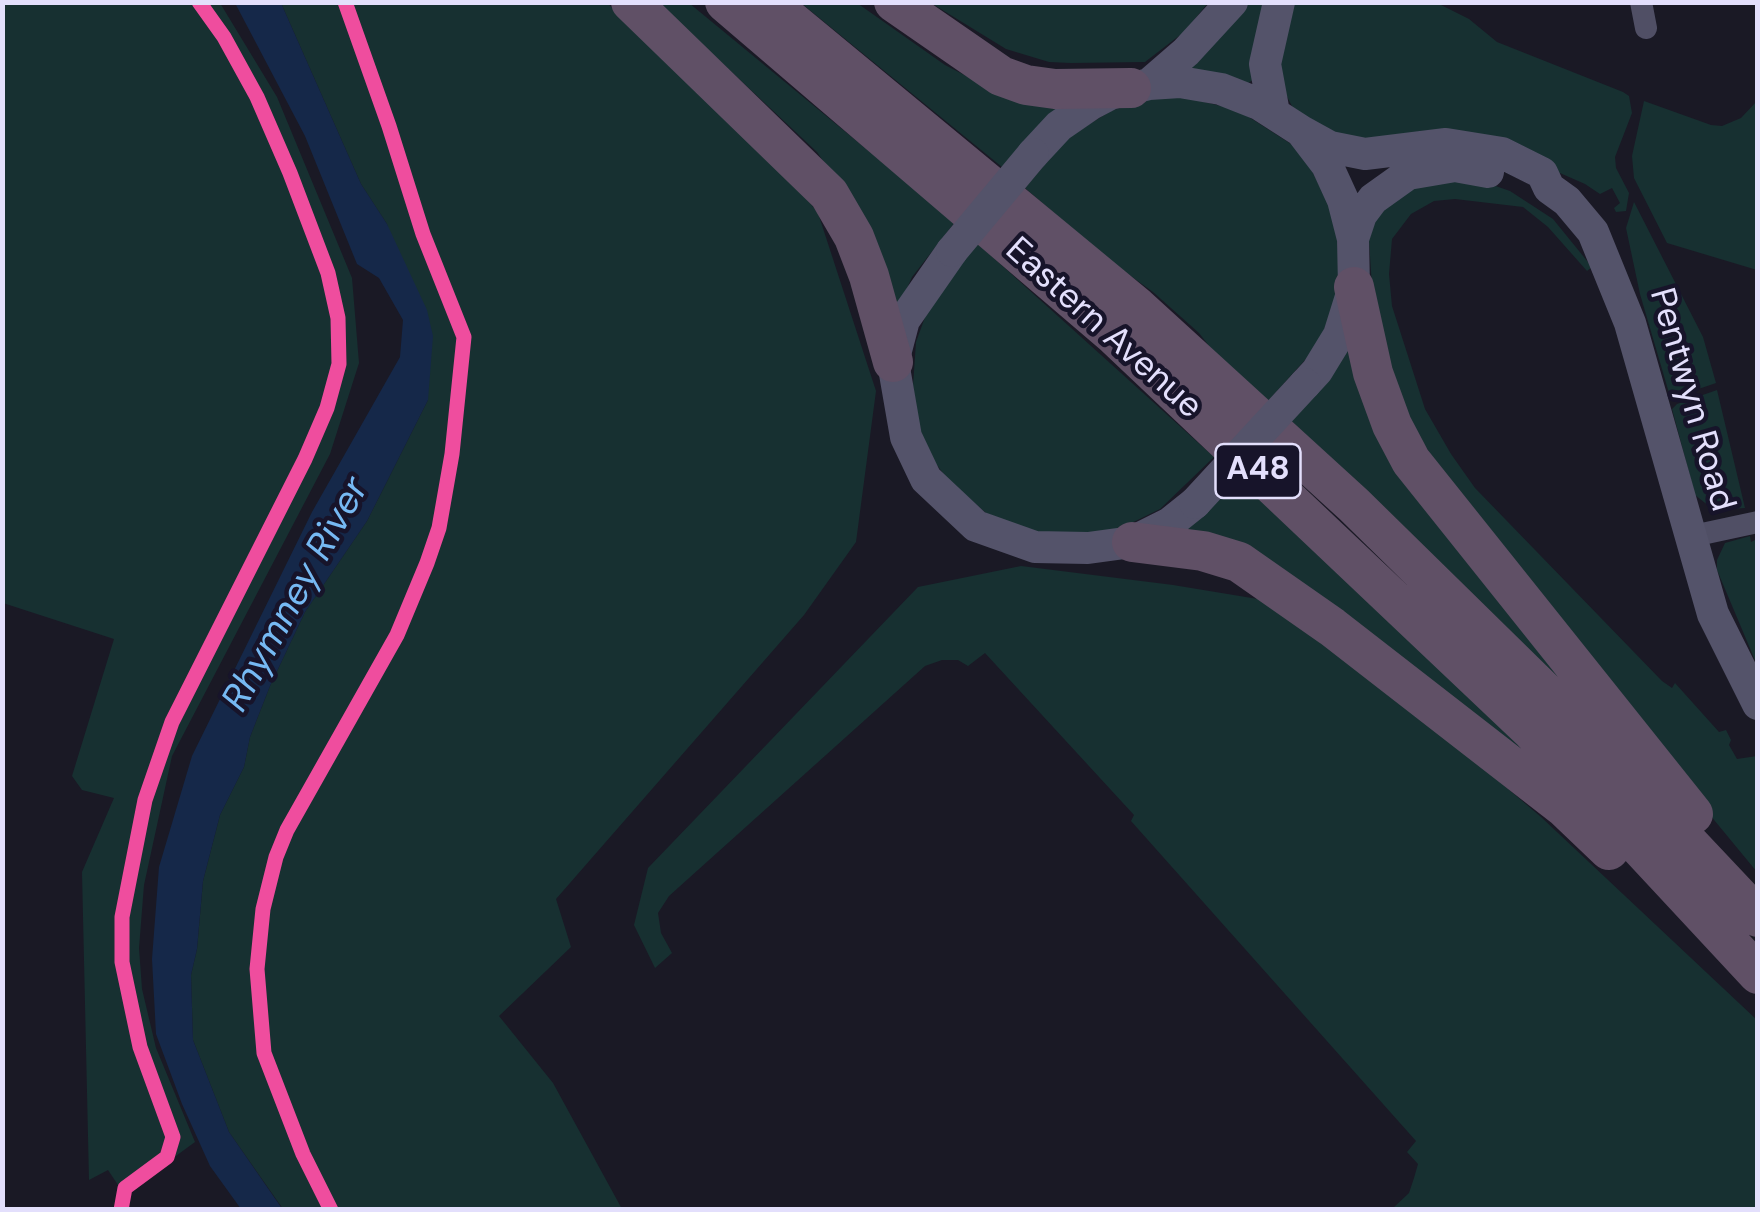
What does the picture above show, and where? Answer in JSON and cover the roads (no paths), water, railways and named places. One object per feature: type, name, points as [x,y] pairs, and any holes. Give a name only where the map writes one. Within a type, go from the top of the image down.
[{"type":"highway","points":[[631,2],[829,194],[854,237],[869,276],[893,362]]},
{"type":"highway","name":"Eastern Avenue","points":[[726,2],[1114,334],[1531,730],[1749,965]]},
{"type":"highway","name":"Eastern Avenue","points":[[768,2],[1137,307],[1339,492],[1559,706],[1758,917]]},
{"type":"highway","points":[[894,2],[1001,76],[1026,86],[1140,86]]},
{"type":"highway","points":[[1354,287],[1373,373],[1410,460],[1736,866],[1758,906]]},
{"type":"highway","points":[[1132,542],[1203,551],[1239,562],[1278,588],[1564,808],[1681,918],[1749,965]]},
{"type":"street","points":[[1232,2],[1186,52],[1140,86],[1110,94],[1073,116],[1033,154],[952,251],[904,320],[893,362],[906,437],[926,479],[976,526],[1036,548],[1088,548],[1132,542],[1170,523],[1195,503],[1317,371],[1339,335],[1354,287],[1354,239],[1343,200],[1327,165],[1287,122],[1265,64],[1279,2]]},
{"type":"street","points":[[1642,2],[1646,28]]},
{"type":"street","name":"Pentwyn Road","points":[[1140,86],[1180,82],[1220,89],[1330,147],[1365,154],[1446,144],[1483,148],[1542,173],[1548,188],[1566,201],[1593,232],[1613,276],[1713,614],[1758,704]]},
{"type":"street","name":"Pentwyn Road","points":[[1354,239],[1361,215],[1373,198],[1389,184],[1419,171],[1455,166],[1510,178],[1533,190],[1548,188]]},
{"type":"street","points":[[1688,537],[1758,522]]},
{"type":"water","name":"Rhymney River","points":[[235,3],[281,3],[361,184],[387,224],[427,310],[433,336],[428,400],[367,521],[305,612],[270,686],[250,737],[244,767],[220,815],[203,881],[191,975],[193,1040],[229,1132],[283,1210],[241,1209],[210,1166],[156,1034],[152,959],[159,867],[192,756],[312,512],[400,357],[403,320],[379,278],[357,264],[305,136]]}]
